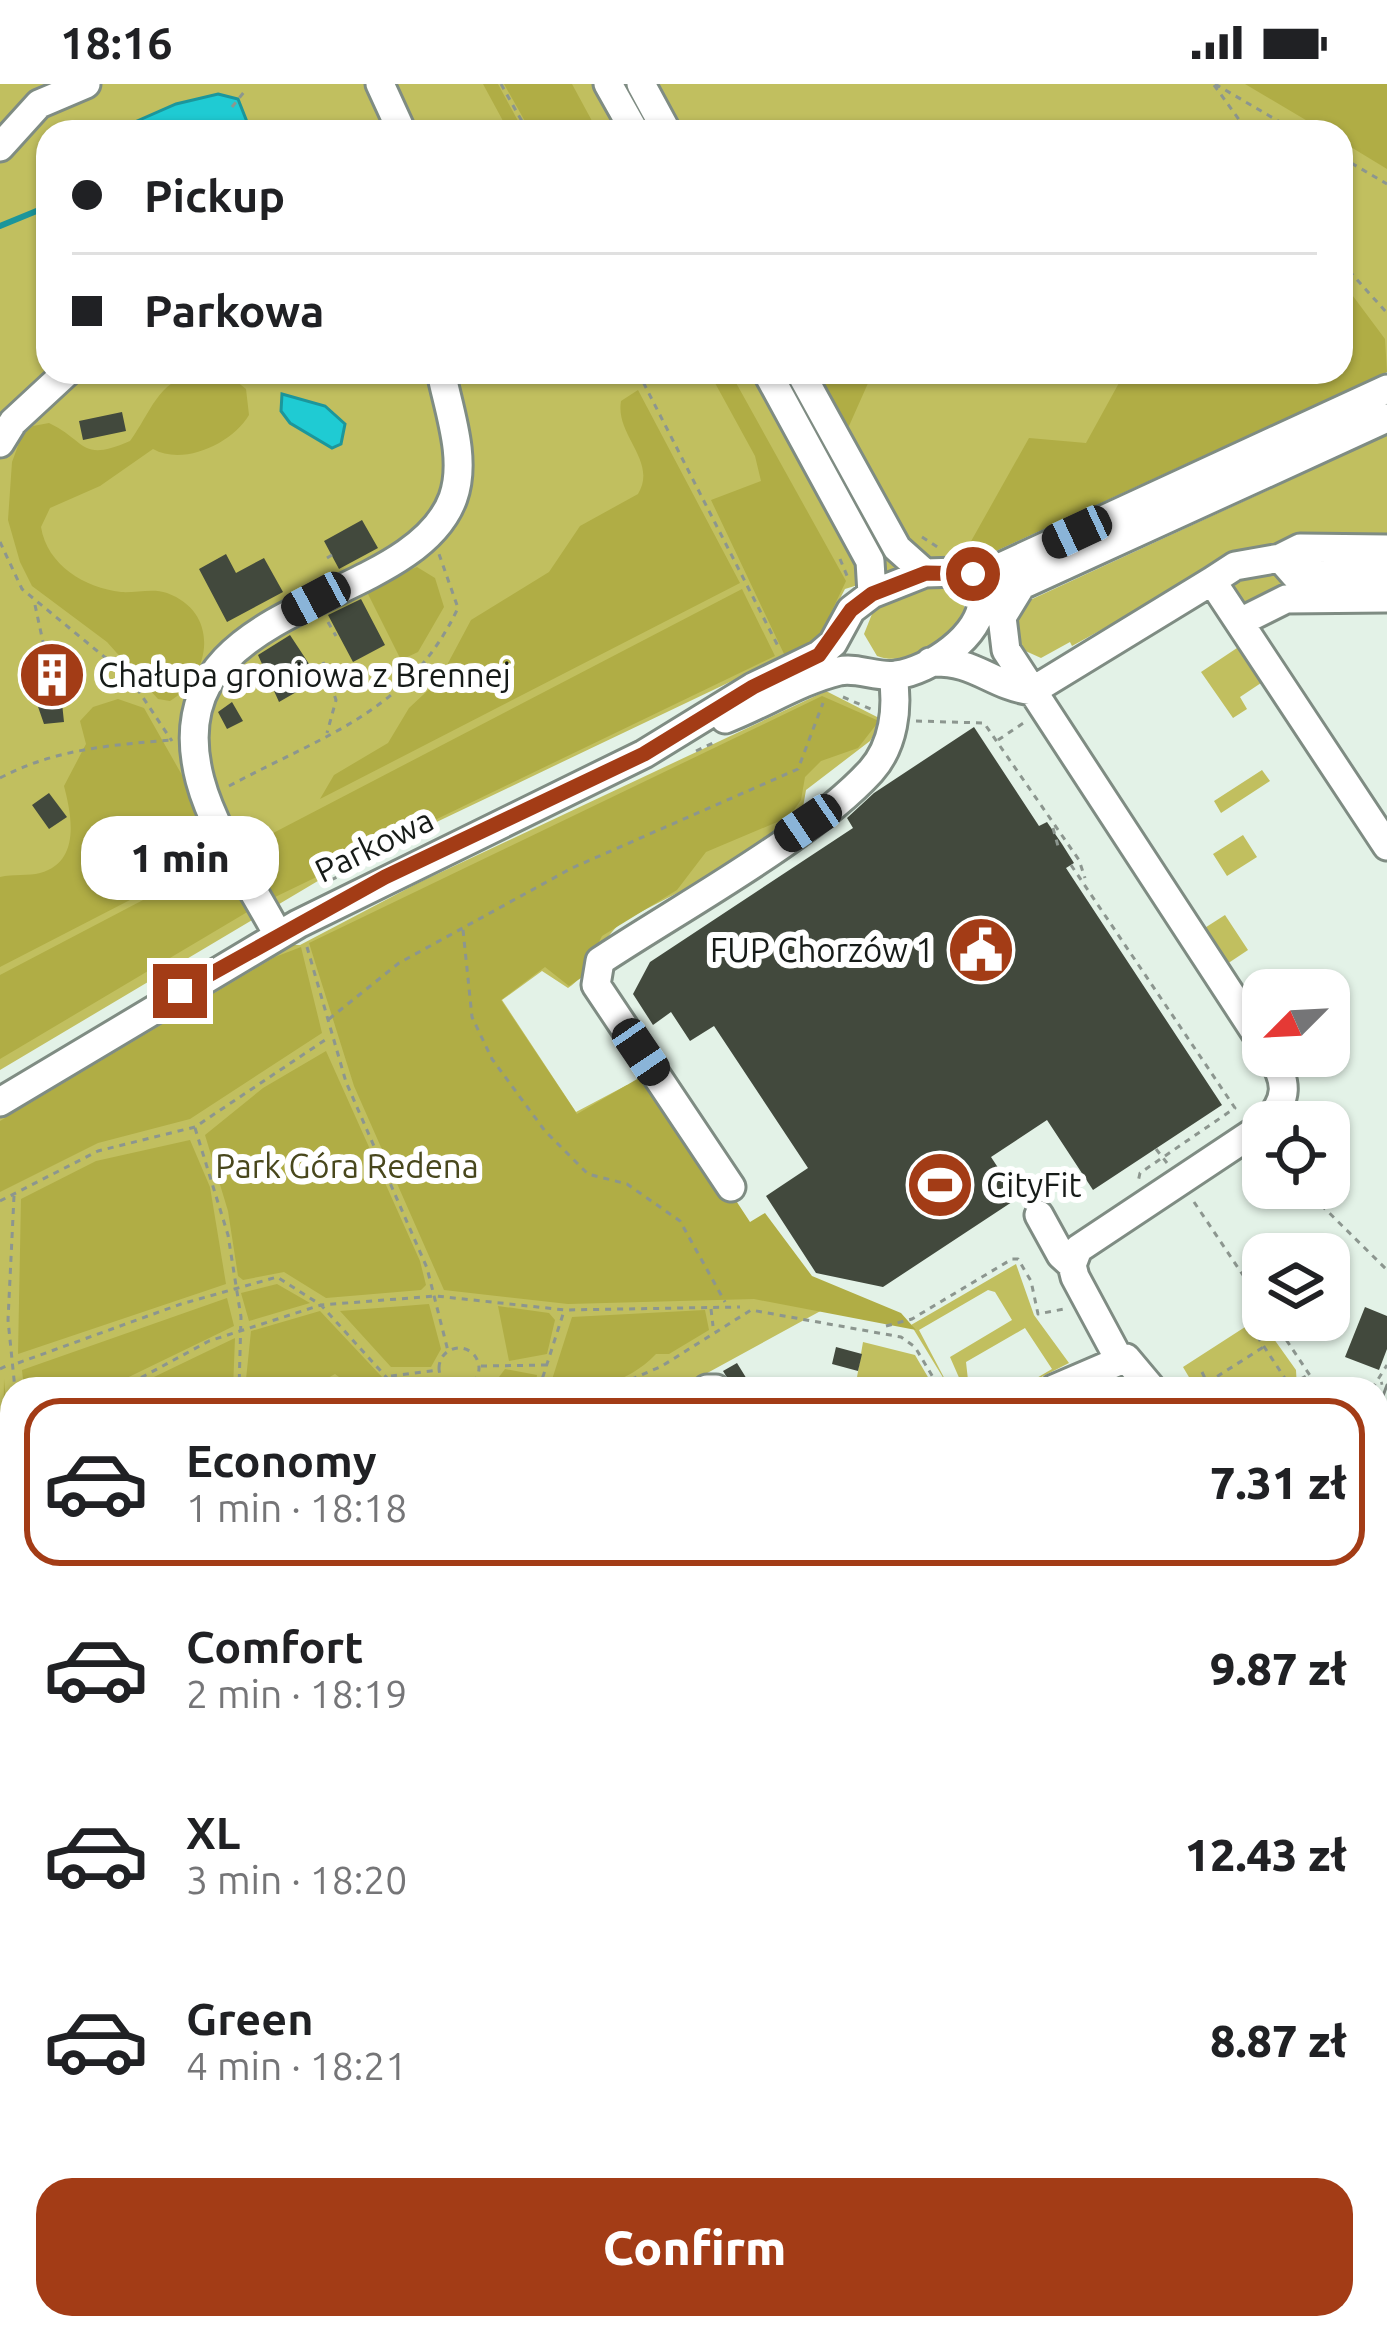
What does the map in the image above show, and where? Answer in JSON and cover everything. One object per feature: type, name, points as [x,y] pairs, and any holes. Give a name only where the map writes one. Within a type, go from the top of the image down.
[{"type":"street","points":[[0,147],[39,104],[86,84]]},
{"type":"street","points":[[380,84],[396,120]]},
{"type":"street","points":[[608,84],[642,120]]},
{"type":"street","points":[[640,84],[649,120]]},
{"type":"street","points":[[0,443],[13,422],[54,384]]},
{"type":"street","points":[[203,791],[196,755],[202,704],[240,645],[431,533],[446,513],[459,472],[443,384]]},
{"type":"street","points":[[731,1186],[596,985],[600,961],[808,823],[871,771],[894,724],[883,675],[856,650],[870,561],[774,384]]},
{"type":"street","points":[[807,384],[897,548],[926,573]]},
{"type":"street","points":[[862,602],[926,573],[971,574],[1004,566],[1387,389]]},
{"type":"street","points":[[930,662],[998,596],[1387,418]]},
{"type":"street","points":[[930,662],[969,663],[998,683],[1036,689],[1235,566],[1280,558],[1300,548],[1387,549]]},
{"type":"street","points":[[1280,558],[1295,575],[1387,576]]},
{"type":"street","points":[[971,574],[979,586],[981,615],[997,658],[1036,689]]},
{"type":"street","points":[[1212,580],[1387,846]]},
{"type":"street","points":[[1022,586],[1004,610],[1000,630],[1006,650],[1036,689],[1242,1012]]},
{"type":"street","points":[[1240,622],[1286,599],[1387,598]]},
{"type":"street","name":"Parkowa","points":[[666,742],[753,687],[825,651],[862,602]]},
{"type":"street","name":"Parkowa","points":[[0,1102],[292,937],[385,877],[666,742],[838,672],[883,675],[930,662]]},
{"type":"street","points":[[177,747],[292,937]]},
{"type":"street","points":[[1076,1276],[1078,1249],[1242,1139]]},
{"type":"street","points":[[1039,1215],[1119,1359],[1134,1363],[1144,1377]]},
{"type":"street","points":[[1100,1377],[1119,1359]]},
{"type":"path","points":[[501,84],[521,120]]},
{"type":"path","points":[[1214,84],[1240,120]]},
{"type":"path","points":[[1214,84],[1277,120]]},
{"type":"path","points":[[232,107],[244,92]]},
{"type":"path","points":[[1353,165],[1387,184]]},
{"type":"path","points":[[1353,275],[1387,313]]},
{"type":"path","points":[[644,384],[785,660]]},
{"type":"path","points":[[203,791],[326,735],[387,701],[438,651],[458,608],[431,533]]},
{"type":"path","points":[[0,542],[35,603],[47,665]]},
{"type":"path","points":[[840,556],[841,565]]},
{"type":"path","points":[[35,603],[98,646],[130,677],[177,747]]},
{"type":"path","points":[[323,662],[336,700],[326,735]]},
{"type":"path","points":[[56,686],[56,706]]},
{"type":"path","points":[[997,741],[1036,689]]},
{"type":"path","points":[[329,1019],[399,963],[605,852],[798,769],[828,690],[884,715]]},
{"type":"path","points":[[908,721],[984,723],[1079,860],[1087,882]]},
{"type":"path","points":[[0,778],[75,750],[177,747]]},
{"type":"path","points":[[1052,820],[1058,846]]},
{"type":"path","points":[[1071,865],[1087,882],[1235,1108],[1140,1174],[1139,1198]]},
{"type":"path","points":[[463,928],[472,1017],[492,1059],[544,1131],[587,1174],[627,1184],[680,1221],[726,1305]]},
{"type":"path","points":[[292,937],[329,1019],[330,1036],[436,1296],[448,1351],[439,1370]]},
{"type":"path","points":[[0,1201],[98,1151],[195,1127],[330,1036]]},
{"type":"path","points":[[195,1127],[224,1214],[241,1329],[239,1377]]},
{"type":"path","points":[[1185,1189],[1242,1274]]},
{"type":"path","points":[[14,1194],[8,1310],[15,1377]]},
{"type":"path","points":[[1325,1209],[1387,1270]]},
{"type":"path","points":[[886,1326],[912,1319],[1004,1261],[1018,1259],[1031,1281],[1038,1314],[1059,1313],[1076,1276]]},
{"type":"path","points":[[0,1369],[277,1277],[321,1305],[389,1376],[439,1370]]},
{"type":"path","points":[[144,1377],[241,1329],[321,1305],[436,1296],[565,1310],[740,1307]]},
{"type":"path","points":[[710,1306],[712,1326]]},
{"type":"path","points":[[637,1377],[662,1366],[736,1315],[760,1309],[902,1337],[915,1347],[933,1377]]},
{"type":"path","points":[[544,1377],[565,1310]]},
{"type":"path","points":[[1261,1341],[1285,1377]]},
{"type":"path","points":[[1287,1341],[1311,1377]]},
{"type":"path","points":[[1222,1377],[1265,1346]]},
{"type":"path","points":[[448,1351],[467,1350],[479,1366]]},
{"type":"path","points":[[479,1366],[550,1364]]},
{"type":"path","points":[[475,1377],[479,1366]]},
{"type":"path","points":[[439,1370],[443,1377]]},
{"type":"path","points":[[1202,1372],[1204,1377]]},
{"type":"path","points":[[1305,1377],[1309,1374]]},
{"type":"green space","points":[[0,84],[1387,84],[1387,372],[998,550],[984,555],[964,552],[845,589],[818,640],[338,869],[0,1070]]},
{"type":"green space","points":[[483,84],[498,84],[518,120],[502,120]]},
{"type":"green space","points":[[504,84],[572,84],[592,120],[524,120]]},
{"type":"green space","points":[[1245,84],[1387,84],[1387,169],[1353,148],[1353,120],[1306,120]]},
{"type":"green space","points":[[1353,296],[1385,339],[1387,372],[998,550],[984,555],[965,552],[1029,438],[1086,443],[1118,384],[1353,384]]},
{"type":"green space","points":[[171,384],[240,384],[246,389],[249,415],[231,435],[206,449],[178,455],[153,449],[100,486],[50,508],[41,527],[51,553],[81,580],[121,592],[167,593],[196,615],[204,645],[201,661],[184,690],[170,701],[158,699],[107,642],[32,586],[8,520],[12,462],[22,435],[33,426],[49,423],[92,450],[114,447],[130,441]]},
{"type":"green space","points":[[716,384],[737,384],[846,581],[818,640],[785,656],[711,500],[761,481],[755,456]]},
{"type":"green space","points":[[817,384],[868,384],[845,435]]},
{"type":"green space","points":[[638,390],[740,583],[320,799],[334,775],[388,743],[409,708],[439,680],[471,620],[549,572],[580,526],[638,494],[643,470],[624,426],[621,401]]},
{"type":"green space","points":[[1387,435],[1387,540],[1226,561],[1072,646],[1070,642],[1041,658],[1021,649],[1016,616],[1028,601]]},
{"type":"green space","points":[[417,567],[435,578],[444,607],[418,652],[401,660],[365,588]]},
{"type":"green space","points":[[1249,570],[1387,582],[1246,604],[1232,587]]},
{"type":"green space","points":[[932,585],[962,595],[965,612],[959,622],[940,641],[915,655],[877,656],[864,634],[874,609]]},
{"type":"green space","points":[[742,589],[775,656],[273,898],[250,845]]},
{"type":"green space","points":[[1243,644],[1267,679],[1240,697],[1247,709],[1233,718],[1201,672]]},
{"type":"green space","name":"Park Góra Redena","points":[[826,691],[883,720],[870,741],[806,790],[801,819],[757,852],[623,921],[568,988],[542,971],[502,1000],[576,1112],[627,1085],[694,1212],[837,1302],[700,1377],[0,1377],[0,1115],[287,945],[300,945],[418,883]]},
{"type":"green space","points":[[822,696],[879,721],[858,748],[821,761],[805,777],[801,800],[789,817],[706,852],[677,890],[602,936],[581,978],[569,986],[545,967],[501,1000],[577,1114],[651,1071],[750,1222],[765,1213],[812,1276],[901,1313],[916,1330],[754,1299],[568,1304],[444,1290],[354,1086],[309,943]]},
{"type":"green space","points":[[118,699],[144,708],[225,851],[0,967],[0,877],[40,873],[62,859],[70,836],[64,786],[86,744],[80,721],[93,707]]},
{"type":"green space","points":[[1262,770],[1270,781],[1221,813],[1214,801]]},
{"type":"green space","points":[[1243,835],[1257,857],[1227,876],[1213,854]]},
{"type":"green space","points":[[227,856],[254,908],[0,1059],[0,975]]},
{"type":"green space","points":[[1225,915],[1248,950],[1224,966],[1200,931]]},
{"type":"green space","points":[[301,947],[322,1033],[190,1119],[98,1143],[0,1192],[0,1121],[275,957]]},
{"type":"green space","points":[[326,1051],[420,1261],[426,1285],[421,1290],[326,1298],[284,1272],[243,1280],[238,1276],[228,1211],[205,1135],[263,1088]]},
{"type":"green space","points":[[190,1140],[210,1187],[226,1284],[18,1354],[21,1199],[96,1161]]},
{"type":"green space","points":[[1016,1264],[1034,1315],[1069,1363],[1038,1377],[1052,1369],[1025,1328],[966,1362],[968,1377],[959,1377],[950,1357],[1012,1320],[995,1292],[988,1290],[919,1330],[944,1377],[911,1325]]},
{"type":"green space","points":[[277,1284],[310,1303],[249,1321],[241,1293]]},
{"type":"green space","points":[[227,1298],[234,1326],[129,1377],[23,1377],[22,1370]]},
{"type":"green space","points":[[429,1304],[441,1349],[431,1367],[391,1367],[340,1311]]},
{"type":"green space","points":[[498,1306],[549,1313],[555,1320],[547,1354],[509,1361]]},
{"type":"green space","points":[[705,1310],[709,1330],[669,1354],[656,1354],[624,1377],[553,1377],[572,1317]]},
{"type":"green space","points":[[320,1311],[382,1377],[246,1377],[251,1331]]},
{"type":"green space","points":[[1242,1329],[1242,1341],[1275,1341],[1296,1377],[1189,1377],[1183,1367]]},
{"type":"green space","points":[[235,1338],[233,1377],[154,1377]]},
{"type":"green space","points":[[863,1342],[915,1355],[928,1377],[857,1377]]},
{"type":"green space","points":[[505,1369],[537,1375],[537,1377],[499,1377]]},
{"type":"water","points":[[218,94],[238,99],[246,120],[139,120],[176,104]]},
{"type":"water","points":[[282,394],[325,406],[345,424],[341,444],[332,448],[290,423],[281,411]]},
{"type":"building","points":[[122,412],[126,431],[83,440],[79,421]]},
{"type":"building","points":[[362,520],[378,548],[339,569],[324,541]]},
{"type":"building","points":[[226,554],[236,573],[264,558],[283,592],[227,622],[199,569]]},
{"type":"building","points":[[361,599],[385,645],[353,662],[328,615]]},
{"type":"building","points":[[290,635],[319,679],[279,702],[258,655]]},
{"type":"building","points":[[67,656],[76,676],[60,684],[64,722],[44,724],[27,675]]},
{"type":"building","points":[[232,702],[243,721],[227,729],[218,712]]},
{"type":"building","points":[[974,727],[1039,826],[1047,822],[1062,844],[1074,863],[1066,868],[1222,1105],[1093,1190],[1047,1120],[991,1157],[1018,1198],[883,1287],[816,1273],[766,1196],[808,1168],[714,1026],[690,1041],[671,1012],[653,1025],[633,994],[650,962],[853,828],[847,818],[874,793]]},
{"type":"building","points":[[49,793],[67,817],[49,829],[32,805]]},
{"type":"building","points":[[1365,1307],[1387,1316],[1387,1349],[1379,1370],[1345,1357]]},
{"type":"building","points":[[836,1347],[862,1354],[858,1371],[832,1364]]},
{"type":"building","points":[[737,1363],[746,1377],[727,1377],[723,1371]]},
{"type":"waterway","points":[[0,226],[36,211]]},
{"type":"place","name":"Chałupa groniowa z Brennej","points":[[52,675]]},
{"type":"place","name":"FUP Chorzów 1","points":[[981,950]]},
{"type":"place","name":"CityFit","points":[[940,1185]]},
{"type":"route","points":[[180,991],[385,877],[644,754],[753,687],[819,655],[832,643],[851,610],[872,594],[926,573],[973,574]]}]
